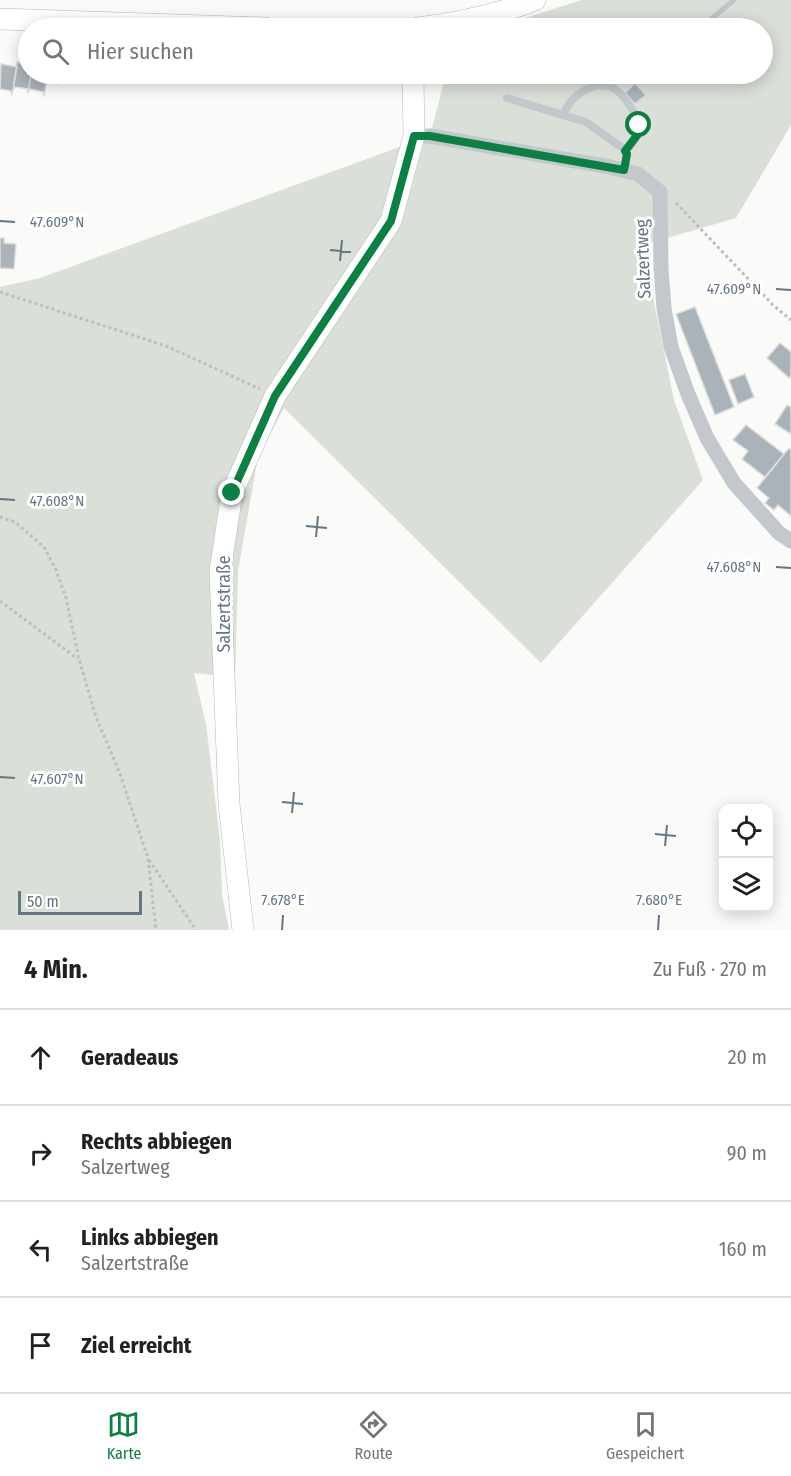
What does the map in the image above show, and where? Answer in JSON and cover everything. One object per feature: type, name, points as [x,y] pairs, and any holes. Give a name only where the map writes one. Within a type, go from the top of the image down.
[{"type":"street","points":[[480,18],[535,0]]},
{"type":"street","points":[[0,19],[18,20]]},
{"type":"street","name":"Salzertstraße","points":[[243,930],[229,804],[220,571],[232,493],[275,396],[391,221],[414,136],[413,84]]},
{"type":"street","points":[[414,136],[430,136],[624,170],[638,174],[660,192]]},
{"type":"street","name":"Salzertweg","points":[[660,192],[664,308],[671,347],[688,394],[707,438],[734,483],[779,533],[791,541]]},
{"type":"lane","points":[[563,115],[567,104],[573,97],[586,90],[598,86],[607,86],[617,90],[636,115],[639,125],[638,134],[625,151]]},
{"type":"lane","points":[[507,98],[586,122],[625,151],[627,154],[624,170]]},
{"type":"path","points":[[660,192],[672,198],[773,305],[791,320]]},
{"type":"path","points":[[0,292],[166,345],[275,396]]},
{"type":"path","points":[[0,517],[15,522],[44,547],[56,570],[66,598],[79,659],[96,717],[120,774],[148,858],[156,930]]},
{"type":"path","points":[[0,601],[79,659]]},
{"type":"path","points":[[148,858],[196,930]]},
{"type":"shaded area","points":[[582,0],[791,0],[791,125],[736,218],[650,243],[654,302],[674,400],[703,480],[541,663],[284,408],[258,457],[238,571],[235,677],[194,673],[206,724],[220,840],[222,895],[229,930],[0,930],[0,287],[40,278],[430,136],[443,84],[773,84],[773,18],[525,18]]},
{"type":"building","points":[[17,62],[18,84],[29,84],[28,93],[28,89],[15,87],[13,90]]},
{"type":"building","points":[[1,64],[17,67],[12,95],[11,91],[0,89]]},
{"type":"building","points":[[29,84],[46,84],[44,96],[44,92],[30,89],[28,93]]},
{"type":"building","points":[[636,84],[646,95],[635,104],[625,93]]},
{"type":"building","points":[[0,238],[4,238],[4,243],[16,244],[14,269],[0,268]]},
{"type":"building","points":[[695,307],[734,407],[715,415],[676,314]]},
{"type":"building","points":[[780,343],[791,352],[789,378],[767,358]]},
{"type":"building","points":[[745,374],[754,397],[738,404],[729,380]]},
{"type":"building","points":[[787,405],[791,407],[791,434],[775,424]]},
{"type":"building","points":[[746,425],[784,454],[765,477],[742,459],[748,451],[733,440]]},
{"type":"building","points":[[789,448],[791,450],[791,516],[778,505],[774,510],[765,503],[769,498],[757,488]]},
{"type":"waterway","points":[[712,18],[734,0]]},
{"type":"route","points":[[232,493],[275,396],[391,221],[414,136],[430,136],[624,170],[627,154],[625,151],[638,134],[639,125]]}]
